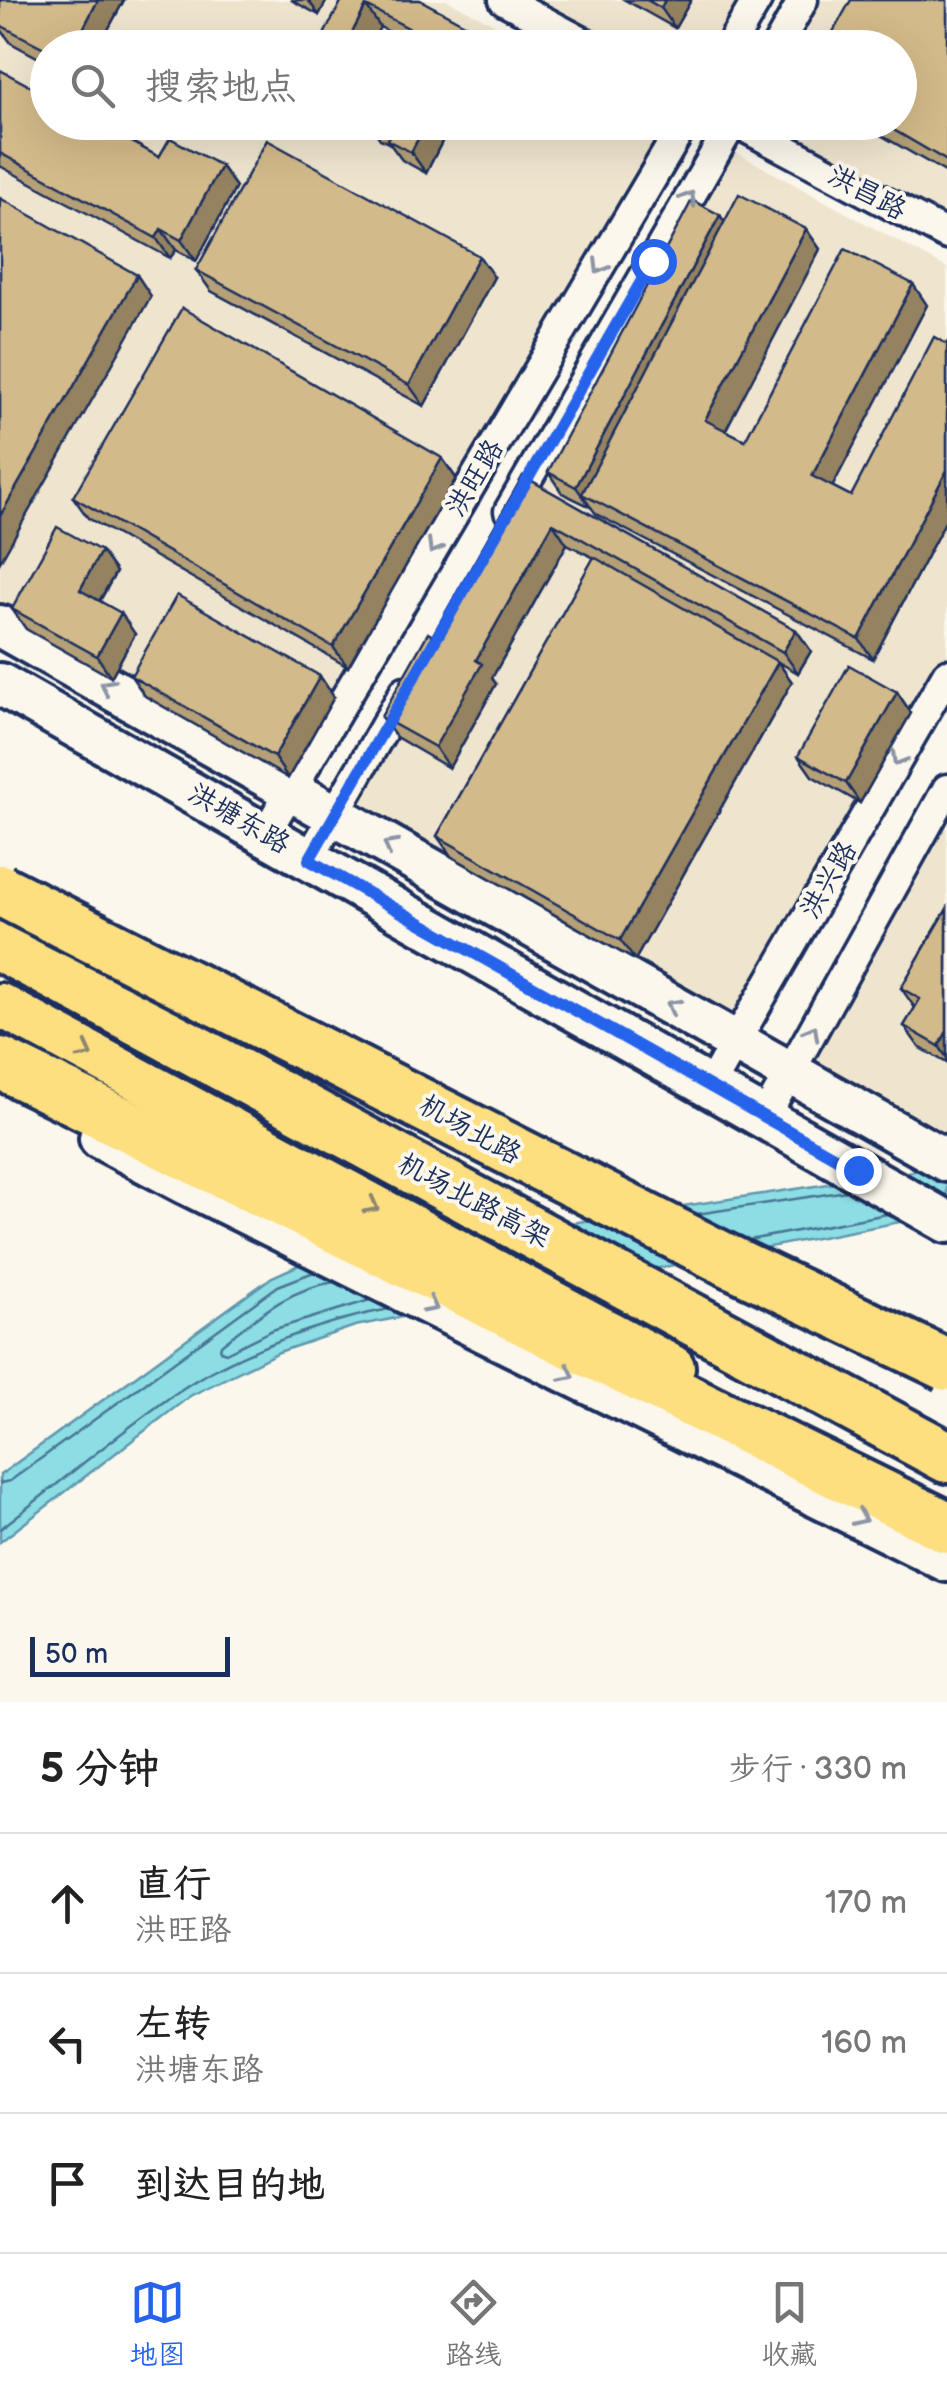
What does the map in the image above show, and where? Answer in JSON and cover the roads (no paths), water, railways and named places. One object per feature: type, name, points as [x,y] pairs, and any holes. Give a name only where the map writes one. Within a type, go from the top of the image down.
[{"type":"highway","points":[[0,890],[726,1260],[947,1365]]},
{"type":"highway","name":"机场北路高架","points":[[0,924],[947,1419]]},
{"type":"highway","name":"机场北路高架","points":[[0,944],[947,1457]]},
{"type":"highway","points":[[0,1063],[947,1527]]},
{"type":"main road","name":"洪塘东路","points":[[0,626],[947,1161]]},
{"type":"main road","name":"洪塘东路","points":[[0,684],[947,1222]]},
{"type":"main road","name":"机场北路","points":[[0,866],[626,1218],[947,1383]]},
{"type":"main road","points":[[0,1006],[947,1512]]},
{"type":"main road","points":[[0,1084],[185,1183],[947,1562]]},
{"type":"street","points":[[504,0],[560,30]]},
{"type":"street","points":[[740,30],[757,0]]},
{"type":"street","points":[[786,30],[803,0]]},
{"type":"street","name":"洪旺路","points":[[265,834],[674,140]]},
{"type":"street","name":"洪旺路","points":[[494,538],[724,140]]},
{"type":"street","name":"洪昌路","points":[[768,140],[947,235]]},
{"type":"street","name":"洪兴路","points":[[710,1086],[947,674]]},
{"type":"street","points":[[309,860],[414,676]]},
{"type":"street","points":[[764,1117],[947,789]]},
{"type":"water","points":[[947,1166],[947,1213],[355,1326],[279,1352],[190,1396],[0,1542],[0,1475],[272,1277],[301,1264]]}]
